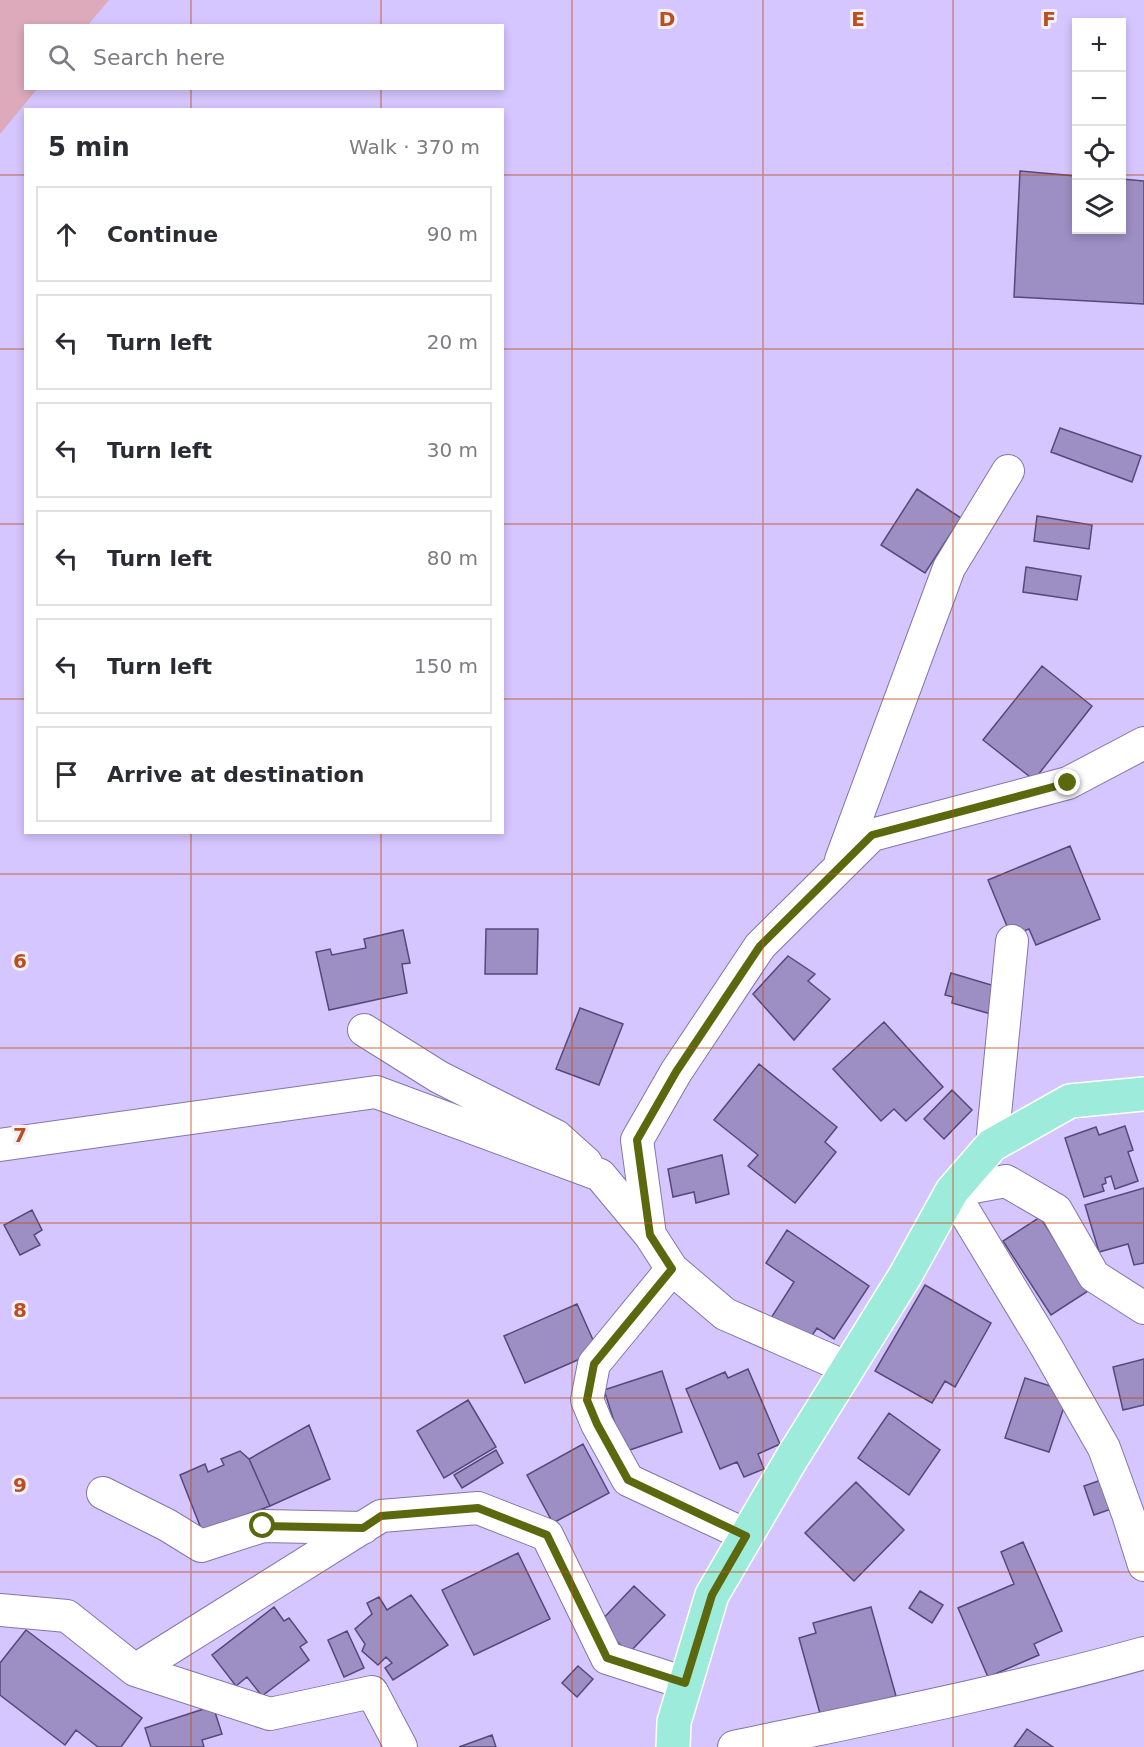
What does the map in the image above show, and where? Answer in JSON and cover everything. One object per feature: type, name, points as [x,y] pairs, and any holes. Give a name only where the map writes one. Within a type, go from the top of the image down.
[{"type":"main road","points":[[673,1747],[674,1722],[712,1595],[792,1458],[905,1276],[952,1191],[992,1145],[1070,1101],[1144,1094]]},
{"type":"street","points":[[838,868],[950,568],[1008,471]]},
{"type":"street","points":[[650,1235],[637,1140],[676,1072],[760,946],[838,868],[872,835],[1068,783],[1144,743]]},
{"type":"street","points":[[992,1145],[1012,941]]},
{"type":"street","points":[[364,1030],[439,1077],[556,1136],[600,1175],[650,1235],[672,1269],[725,1314],[848,1368]]},
{"type":"street","points":[[0,1144],[376,1092],[600,1175]]},
{"type":"street","points":[[1144,1308],[1094,1276],[1056,1210],[1006,1181],[952,1191],[1047,1348],[1104,1448],[1144,1565]]},
{"type":"street","points":[[672,1269],[594,1364],[587,1400],[597,1424],[628,1480],[746,1536]]},
{"type":"street","points":[[103,1493],[167,1525],[201,1546],[263,1526],[363,1528]]},
{"type":"street","points":[[135,1670],[381,1516],[478,1508],[547,1535],[607,1658],[685,1683]]},
{"type":"street","points":[[0,1610],[67,1616],[135,1670],[270,1714],[372,1692],[401,1747]]},
{"type":"street","points":[[734,1747],[1096,1667],[1144,1653]]},
{"type":"shaded area","points":[[0,0],[109,0],[89,24],[24,24],[24,90],[36,90],[0,134]]},
{"type":"building","points":[[1020,171],[1072,176],[1072,234],[1126,234],[1126,179],[1144,181],[1144,304],[1014,297]]},
{"type":"building","points":[[1060,428],[1141,456],[1132,482],[1051,452]]},
{"type":"building","points":[[917,489],[961,518],[925,573],[881,545]]},
{"type":"building","points":[[1037,516],[1092,525],[1089,549],[1034,541]]},
{"type":"building","points":[[1026,567],[1081,576],[1077,600],[1023,592]]},
{"type":"building","points":[[1042,666],[1092,706],[1034,780],[983,740]]},
{"type":"building","points":[[1070,846],[1100,919],[1036,945],[1029,929],[1011,936],[988,880]]},
{"type":"building","points":[[486,929],[538,929],[537,974],[485,974]]},
{"type":"building","points":[[403,930],[410,963],[402,964],[407,993],[329,1010],[316,952],[330,949],[332,955],[366,948],[364,939]]},
{"type":"building","points":[[788,956],[815,974],[808,981],[830,999],[794,1040],[753,994]]},
{"type":"building","points":[[951,973],[998,987],[991,1014],[952,1003],[953,997],[945,995]]},
{"type":"building","points":[[580,1008],[623,1024],[599,1085],[556,1069]]},
{"type":"building","points":[[884,1022],[943,1087],[906,1121],[894,1109],[881,1121],[833,1069]]},
{"type":"building","points":[[759,1064],[837,1127],[825,1142],[836,1152],[795,1203],[748,1166],[758,1155],[714,1120]]},
{"type":"building","points":[[952,1090],[972,1110],[944,1139],[924,1119]]},
{"type":"building","points":[[1125,1126],[1133,1150],[1128,1152],[1138,1181],[1115,1189],[1111,1176],[1105,1178],[1106,1183],[1102,1185],[1104,1191],[1084,1197],[1065,1138],[1096,1127],[1099,1135]]},
{"type":"building","points":[[722,1155],[729,1194],[696,1203],[694,1192],[673,1197],[668,1169]]},
{"type":"building","points":[[1144,1188],[1144,1263],[1134,1265],[1128,1244],[1099,1252],[1085,1205]]},
{"type":"building","points":[[32,1210],[42,1230],[34,1235],[40,1245],[20,1255],[4,1225]]},
{"type":"building","points":[[1040,1217],[1088,1291],[1051,1315],[1003,1241]]},
{"type":"building","points":[[787,1230],[869,1286],[834,1339],[817,1328],[807,1343],[771,1318],[794,1282],[766,1263]]},
{"type":"building","points":[[925,1285],[991,1323],[955,1387],[945,1381],[932,1403],[875,1371]]},
{"type":"building","points":[[577,1304],[598,1351],[525,1383],[504,1336]]},
{"type":"building","points":[[1144,1359],[1144,1405],[1123,1410],[1113,1367]]},
{"type":"building","points":[[748,1369],[780,1444],[758,1454],[764,1469],[744,1477],[737,1462],[720,1469],[686,1389],[725,1372],[728,1378]]},
{"type":"building","points":[[662,1371],[682,1432],[624,1452],[604,1390]]},
{"type":"building","points":[[1025,1378],[1069,1392],[1049,1452],[1005,1438]]},
{"type":"building","points":[[468,1400],[496,1447],[444,1478],[417,1431]]},
{"type":"building","points":[[889,1413],[940,1450],[909,1495],[858,1458]]},
{"type":"building","points":[[309,1425],[330,1479],[270,1506],[249,1459]]},
{"type":"building","points":[[583,1444],[609,1493],[553,1523],[527,1475]]},
{"type":"building","points":[[496,1450],[503,1463],[462,1488],[454,1475]]},
{"type":"building","points":[[240,1451],[249,1459],[270,1506],[202,1531],[180,1475],[205,1464],[208,1472],[224,1465],[221,1459]]},
{"type":"building","points":[[1104,1479],[1114,1508],[1094,1515],[1084,1486]]},
{"type":"building","points":[[856,1482],[904,1530],[854,1581],[805,1533]]},
{"type":"building","points":[[1023,1542],[1062,1631],[1034,1644],[1039,1655],[988,1677],[958,1608],[1014,1584],[1001,1552]]},
{"type":"building","points":[[518,1553],[550,1619],[474,1655],[442,1590]]},
{"type":"building","points":[[634,1586],[665,1615],[629,1653],[598,1624]]},
{"type":"building","points":[[920,1591],[943,1605],[932,1623],[909,1608]]},
{"type":"building","points":[[411,1595],[448,1645],[393,1680],[385,1668],[392,1663],[386,1657],[378,1665],[362,1651],[365,1644],[355,1629],[372,1614],[367,1603],[379,1597],[387,1610]]},
{"type":"building","points":[[274,1607],[284,1621],[289,1618],[307,1642],[300,1647],[309,1660],[262,1696],[247,1677],[236,1686],[212,1655]]},
{"type":"building","points":[[871,1607],[896,1696],[821,1717],[799,1638],[816,1633],[813,1623]]},
{"type":"building","points":[[26,1630],[142,1718],[121,1747],[98,1747],[76,1730],[65,1745],[0,1695],[0,1663]]},
{"type":"building","points":[[347,1631],[364,1668],[344,1677],[328,1640]]},
{"type":"building","points":[[578,1666],[593,1679],[577,1697],[562,1683]]},
{"type":"building","points":[[213,1706],[222,1734],[202,1740],[204,1747],[151,1747],[145,1728]]},
{"type":"building","points":[[1027,1729],[1053,1747],[1014,1747]]},
{"type":"building","points":[[492,1735],[496,1747],[459,1747]]},
{"type":"route","points":[[263,1526],[363,1528],[381,1516],[478,1508],[547,1535],[607,1658],[685,1683],[712,1595],[746,1536],[628,1480],[597,1424],[587,1400],[594,1364],[672,1269],[650,1235],[637,1140],[676,1072],[760,946],[872,835],[1068,783]]}]
